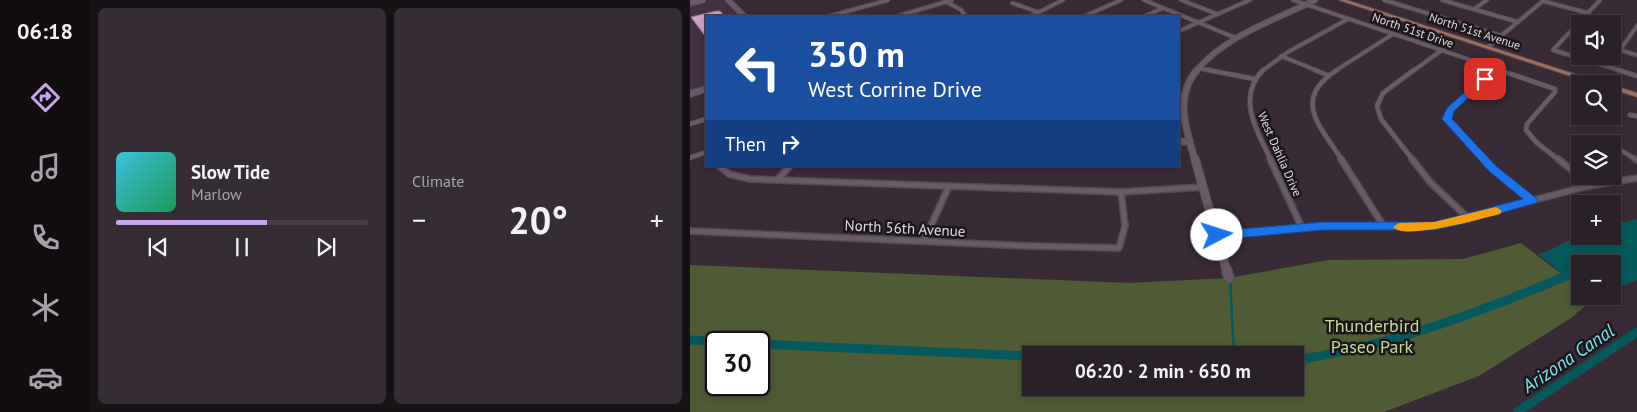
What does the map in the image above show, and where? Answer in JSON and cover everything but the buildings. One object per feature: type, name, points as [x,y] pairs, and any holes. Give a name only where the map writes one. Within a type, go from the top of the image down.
[{"type":"main road","name":"North 51st Avenue","points":[[1341,0],[1574,75]]},
{"type":"main road","points":[[1621,90],[1637,95]]},
{"type":"street","points":[[690,3],[703,0]]},
{"type":"street","points":[[728,0],[743,15]]},
{"type":"street","points":[[834,15],[888,0]]},
{"type":"street","points":[[901,15],[952,0]]},
{"type":"street","points":[[1033,15],[1063,0]]},
{"type":"street","points":[[1088,15],[1121,0]]},
{"type":"street","points":[[1144,0],[1236,38]]},
{"type":"street","points":[[1181,0],[1217,14]]},
{"type":"street","points":[[1186,2],[1190,0]]},
{"type":"street","points":[[1180,30],[1250,0]]},
{"type":"street","name":"North 51st Drive","points":[[1293,0],[1555,89],[1555,92],[1527,124],[1526,130],[1537,144],[1571,170]]},
{"type":"street","points":[[1229,278],[1183,114],[1186,89],[1197,68],[1214,52],[1236,38],[1315,0]]},
{"type":"street","points":[[1384,0],[1502,36]]},
{"type":"street","points":[[1442,0],[1518,22]]},
{"type":"street","points":[[1474,9],[1487,0]]},
{"type":"street","points":[[1488,47],[1543,0],[1588,12]]},
{"type":"street","points":[[1600,0],[1553,50],[1637,76]]},
{"type":"street","points":[[945,1],[961,10],[965,15]]},
{"type":"street","points":[[1012,3],[1038,12]]},
{"type":"street","points":[[1147,15],[1164,8]]},
{"type":"street","points":[[1197,68],[1255,79],[1266,66],[1280,56],[1348,18]]},
{"type":"street","points":[[1637,26],[1620,50],[1637,55]]},
{"type":"street","points":[[1384,227],[1313,113],[1312,96],[1318,83],[1327,75],[1393,34]]},
{"type":"street","points":[[1442,50],[1379,97],[1377,109],[1381,119],[1430,182],[1469,218]]},
{"type":"street","points":[[1280,56],[1327,75]]},
{"type":"street","points":[[1496,68],[1450,110],[1447,119],[1492,169],[1532,201]]},
{"type":"street","name":"West Dahlia Drive","points":[[1255,79],[1249,95],[1250,115],[1302,228]]},
{"type":"street","points":[[1180,88],[1186,89]]},
{"type":"street","points":[[690,94],[705,89]]},
{"type":"street","points":[[1630,115],[1637,116]]},
{"type":"street","points":[[690,124],[705,119]]},
{"type":"street","points":[[1180,142],[1190,141]]},
{"type":"street","points":[[1621,150],[1637,160]]},
{"type":"street","points":[[690,158],[705,152]]},
{"type":"street","points":[[720,167],[723,172],[731,177],[778,180],[1121,192],[1203,187]]},
{"type":"street","points":[[778,180],[789,167]]},
{"type":"street","points":[[1621,180],[1637,178]]},
{"type":"street","points":[[1217,235],[1302,228],[1425,227],[1469,218],[1591,185]]},
{"type":"street","points":[[924,241],[949,186]]},
{"type":"street","name":"North 56th Avenue","points":[[690,231],[1119,248],[1125,226],[1121,192]]},
{"type":"shaded area","points":[[710,0],[722,0],[737,15],[705,15],[705,87],[690,92],[690,5]]},
{"type":"green space","name":"Thunderbird Paseo Park","points":[[1521,243],[1571,281],[1571,305],[1586,305],[1571,318],[1479,376],[1384,412],[690,412],[690,265],[1129,283],[1229,278],[1328,260],[1463,259]]},
{"type":"water","points":[[1637,219],[1637,280],[1621,287],[1621,255],[1571,255],[1571,281],[1538,254],[1571,239],[1571,245],[1621,245],[1621,223]]},
{"type":"waterway","points":[[1304,358],[1404,336],[1509,299],[1571,274]]},
{"type":"waterway","points":[[1230,280],[1234,346]]},
{"type":"waterway","name":"Arizona Canal","points":[[1517,412],[1637,332]]},
{"type":"waterway","points":[[690,340],[705,341]]},
{"type":"waterway","points":[[770,344],[1022,356]]},
{"type":"slow traffic","points":[[1399,227],[1434,226],[1496,211]]},
{"type":"route","points":[[1217,235],[1323,226],[1425,227],[1454,222],[1532,201],[1492,169],[1447,119],[1450,110],[1485,79]]}]
